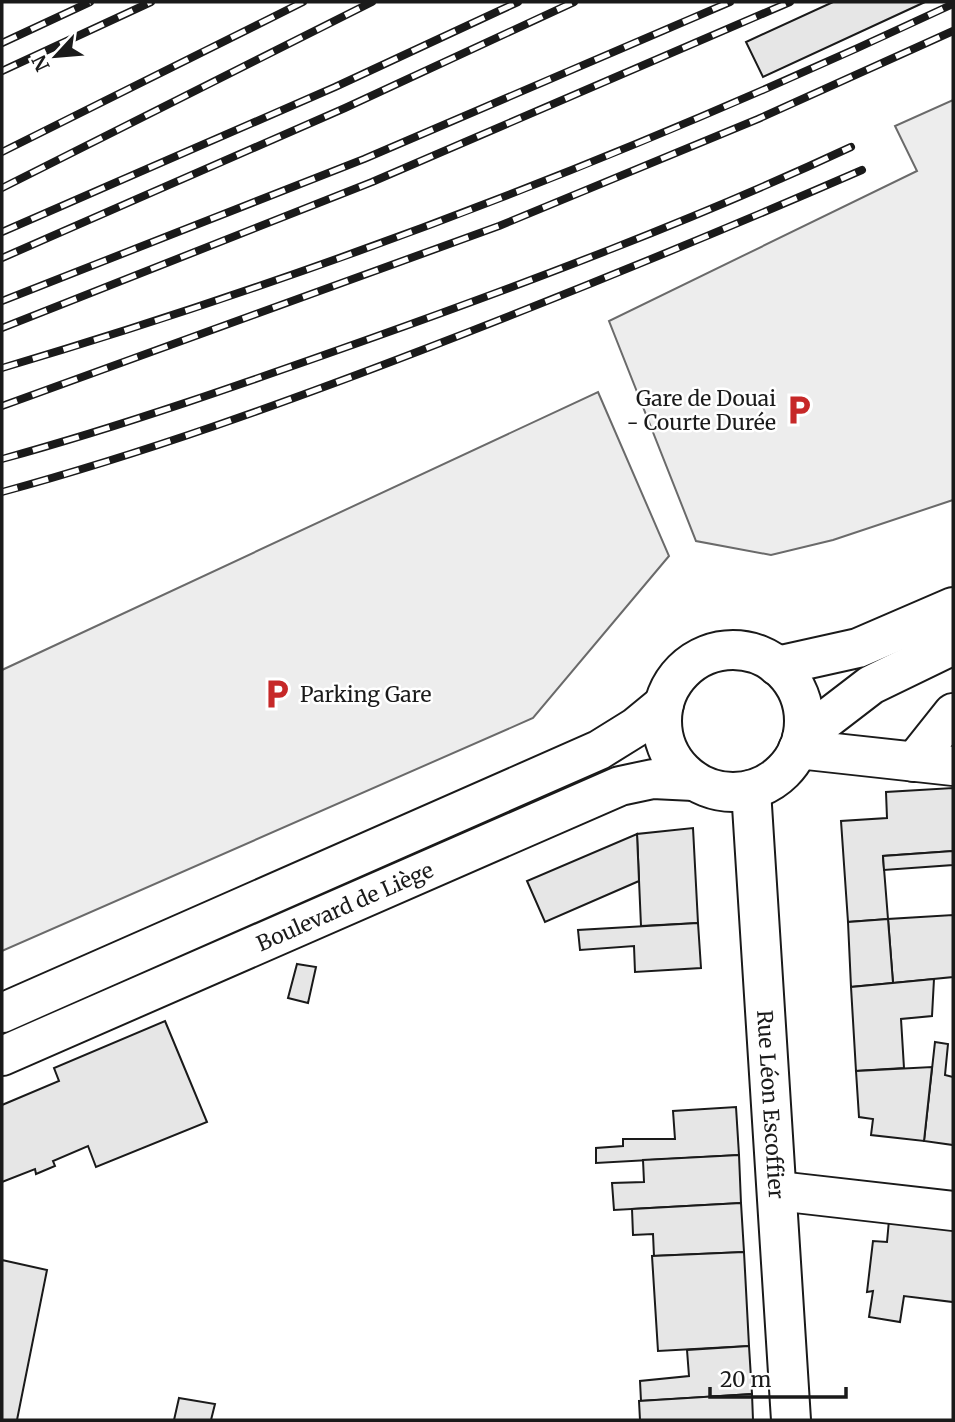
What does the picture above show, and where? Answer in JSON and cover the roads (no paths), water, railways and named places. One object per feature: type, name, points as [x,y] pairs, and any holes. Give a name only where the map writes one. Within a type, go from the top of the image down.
[{"type":"main road","points":[[776,666],[858,648],[953,607]]},
{"type":"main road","points":[[800,743],[871,685],[953,645]]},
{"type":"main road","points":[[734,650],[749,652],[776,666],[790,681],[800,698],[804,718],[800,743],[785,771],[751,790],[728,792],[694,781],[679,769],[665,743],[661,723],[664,704],[679,675],[711,654],[734,650]]},
{"type":"main road","name":"Boulevard de Liège","points":[[2,1013],[599,750],[631,732],[664,704]]},
{"type":"main road","points":[[914,762],[953,713]]},
{"type":"main road","points":[[800,743],[953,766]]},
{"type":"main road","name":"Boulevard de Liège","points":[[2,1056],[596,796],[638,781],[694,781]]},
{"type":"main road","name":"Rue Léon Escoffier","points":[[751,790],[791,1420]]},
{"type":"main road","points":[[778,1191],[953,1211]]},
{"type":"railway","points":[[2,43],[90,2]]},
{"type":"railway","points":[[2,71],[151,2]]},
{"type":"railway","points":[[2,152],[303,2]]},
{"type":"railway","points":[[2,188],[372,2]]},
{"type":"railway","points":[[2,232],[335,87],[518,2]]},
{"type":"railway","points":[[2,258],[345,108],[574,2]]},
{"type":"railway","points":[[2,301],[364,159],[730,2]]},
{"type":"railway","points":[[2,328],[372,182],[790,2]]},
{"type":"railway","points":[[2,368],[246,291],[484,204],[719,109],[953,4]]},
{"type":"railway","points":[[2,406],[499,226],[758,119],[953,31]]},
{"type":"railway","points":[[2,459],[187,402],[491,295],[672,225],[851,147]]},
{"type":"railway","points":[[2,492],[161,444],[370,370],[643,262],[862,170]]},
{"type":"place","name":"Gare de Douai - Courte Durée","points":[[799,410]]},
{"type":"place","name":"Parking Gare","points":[[277,694]]}]
